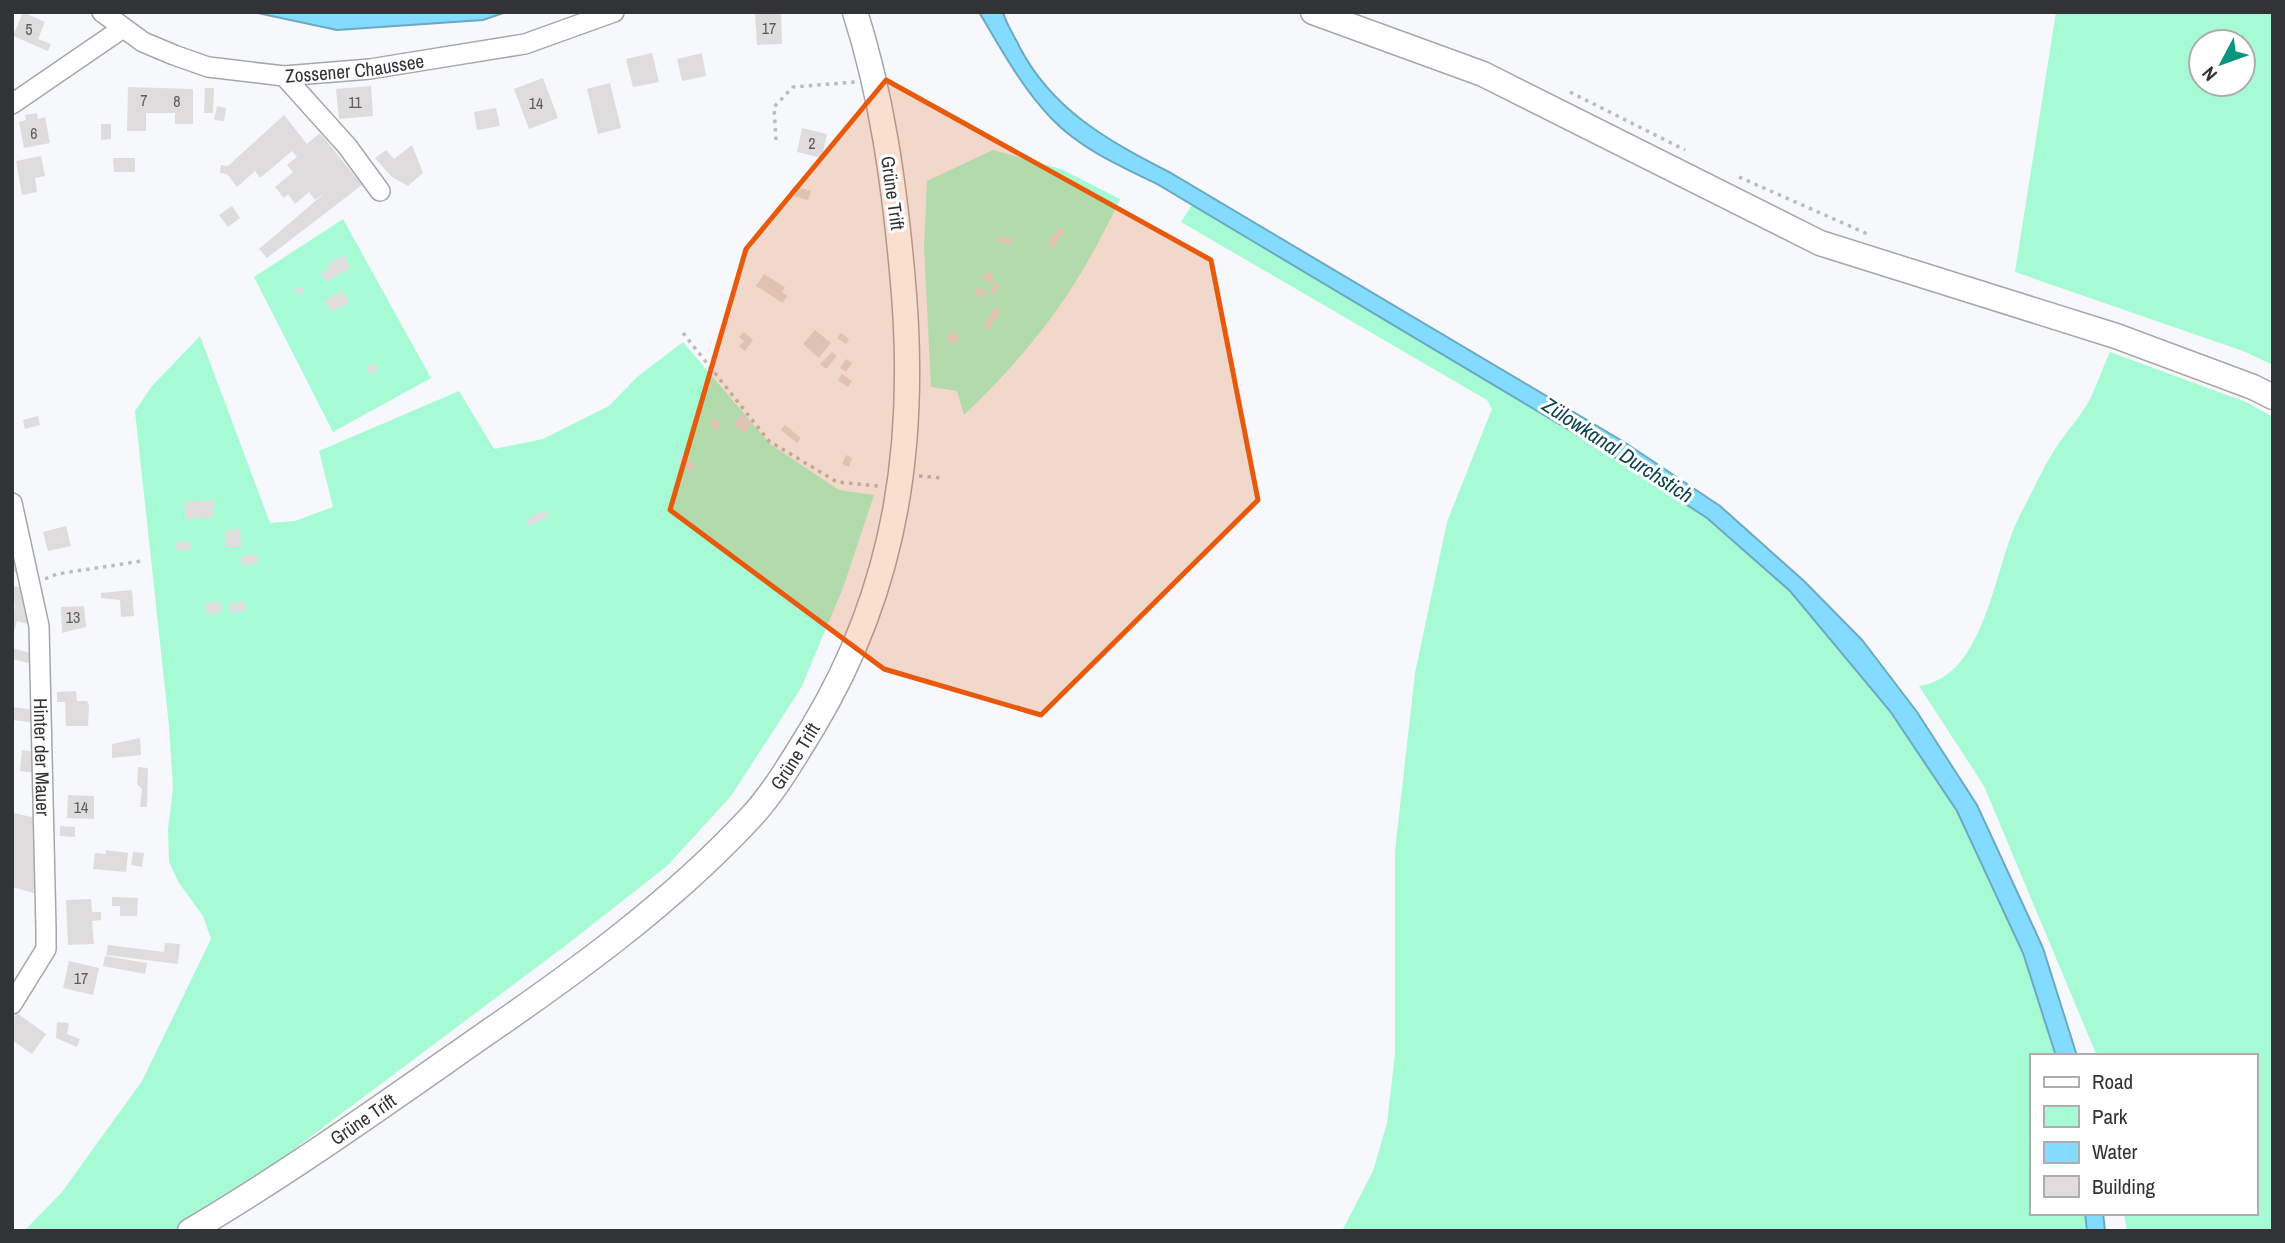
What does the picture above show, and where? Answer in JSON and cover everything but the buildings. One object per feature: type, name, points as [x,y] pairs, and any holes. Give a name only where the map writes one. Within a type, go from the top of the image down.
[{"type":"main road","name":"Grüne Trift","points":[[190,1231],[284,1175],[602,950],[658,907],[754,813],[792,763],[853,654],[881,573],[901,489],[908,390],[900,245],[882,118],[855,12]]},
{"type":"main road","points":[[1313,12],[1483,74],[1820,243],[2116,336],[2273,397]]},
{"type":"street","name":"Zossener Chaussee","points":[[102,12],[143,42],[208,67],[284,76],[370,69],[525,44],[614,12]]},
{"type":"street","points":[[12,104],[123,28]]},
{"type":"street","points":[[284,76],[347,146],[380,191]]},
{"type":"street","name":"Hinter der Mauer","points":[[12,503],[22,582],[39,626],[46,949],[12,1004]]},
{"type":"path","points":[[776,139],[775,107],[793,87],[863,82]]},
{"type":"path","points":[[1560,87],[1692,153]]},
{"type":"path","points":[[1736,176],[1831,220],[1880,239]]},
{"type":"path","points":[[683,333],[769,441],[837,482],[901,489]]},
{"type":"path","points":[[22,582],[142,561]]},
{"type":"highlighted area","points":[[886,80],[1211,260],[1258,500],[1041,715],[884,669],[670,510],[746,249]]},
{"type":"green space","points":[[2056,12],[2273,12],[2273,365],[2243,351],[2015,272]]},
{"type":"green space","points":[[993,150],[1061,169],[1120,199],[1088,261],[1053,315],[1013,365],[964,415],[957,391],[931,387],[924,247],[927,181]]},
{"type":"green space","points":[[1192,205],[1611,455],[1707,518],[1790,591],[1890,711],[1957,811],[2023,953],[2055,1054],[2030,1054],[2030,1215],[2085,1215],[2087,1231],[1342,1231],[1373,1171],[1387,1123],[1395,1054],[1395,851],[1415,673],[1447,522],[1492,409],[1487,400],[1181,222]]},
{"type":"green space","points":[[343,219],[431,378],[333,432],[254,277]]},
{"type":"green space","points":[[200,336],[270,523],[295,521],[333,507],[319,451],[459,391],[494,449],[543,439],[609,406],[637,377],[683,342],[770,444],[839,490],[874,495],[843,588],[801,688],[731,796],[667,866],[565,946],[213,1210],[177,1231],[24,1231],[62,1192],[142,1081],[211,939],[203,916],[179,883],[169,862],[168,829],[173,788],[169,726],[135,411],[152,386]]},
{"type":"green space","points":[[2110,352],[2246,402],[2273,417],[2273,1231],[2127,1231],[2124,1215],[2257,1215],[2257,1054],[2096,1054],[1984,786],[1919,686],[1942,678],[1960,662],[1974,641],[2020,515],[2055,449],[2094,391]]},
{"type":"water","points":[[253,12],[506,12],[483,20],[337,30]]},
{"type":"water","name":"Zülowkanal Durchstich","points":[[979,12],[1003,12],[1032,68],[1048,88],[1065,106],[1103,135],[1624,442],[1720,506],[1804,581],[1862,640],[1917,712],[1977,805],[2043,948],[2076,1054],[2055,1054],[2023,953],[1957,811],[1890,711],[1790,591],[1707,518],[1611,455],[1157,184],[1101,156],[1075,139],[1052,119],[1012,68]]},
{"type":"water","points":[[2085,1215],[2103,1215],[2105,1231],[2087,1231]]}]
